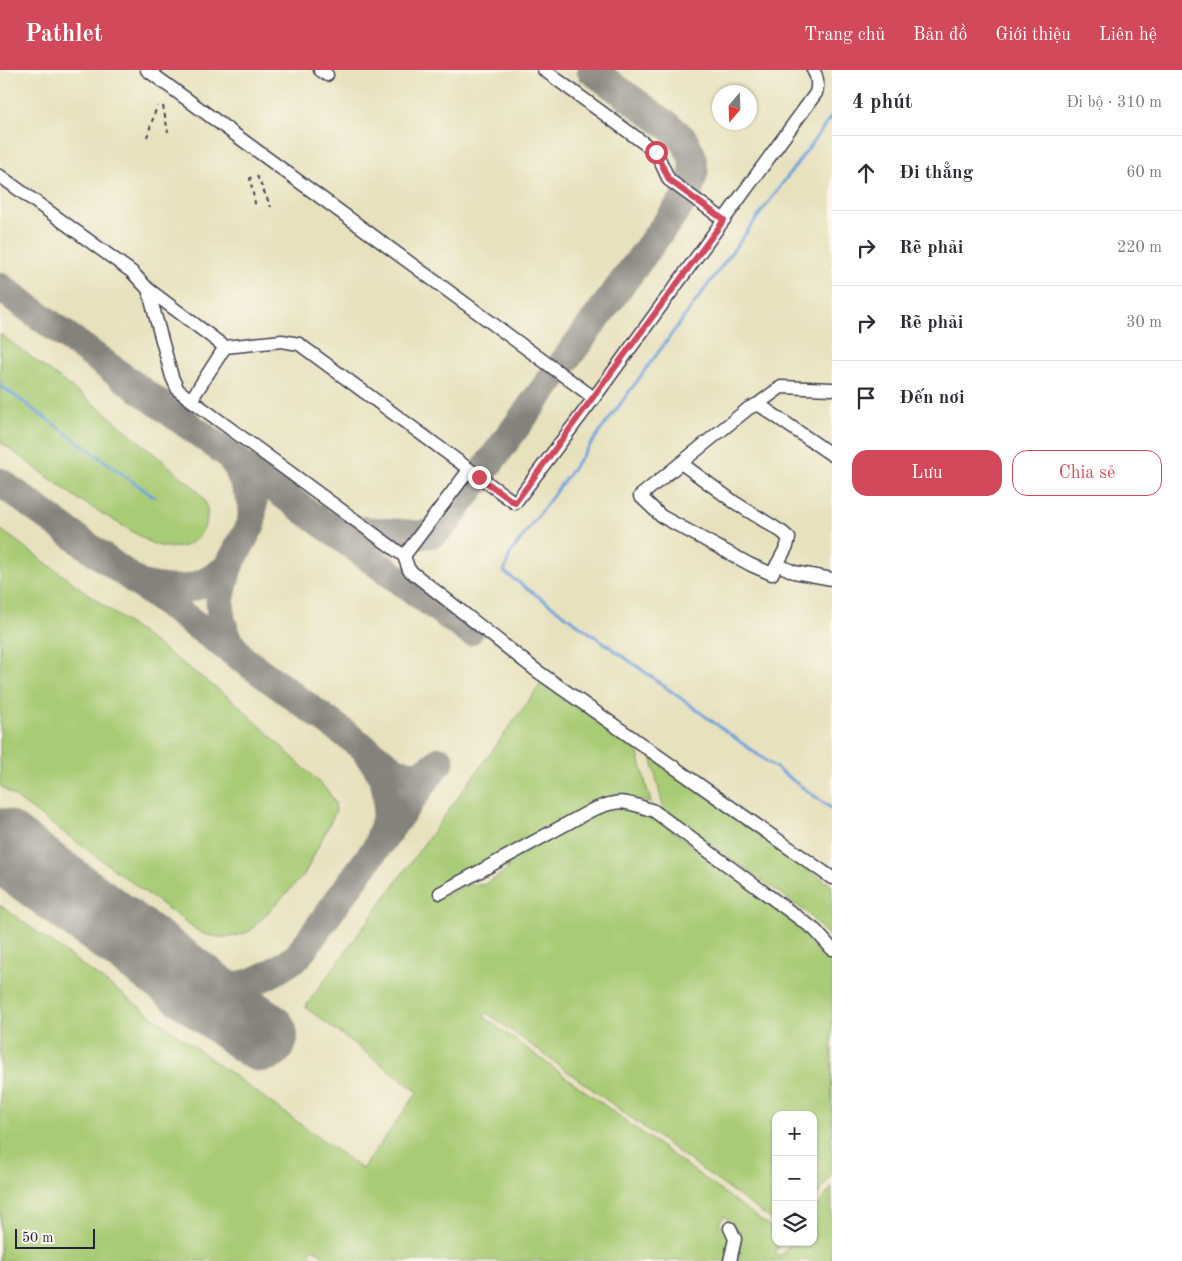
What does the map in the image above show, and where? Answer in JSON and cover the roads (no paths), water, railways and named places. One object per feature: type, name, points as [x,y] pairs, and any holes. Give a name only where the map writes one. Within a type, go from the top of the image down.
[{"type":"street","points":[[147,70],[594,398]]},
{"type":"street","points":[[544,70],[656,152],[669,180],[724,220]]},
{"type":"street","points":[[0,176],[132,272],[148,289],[225,347],[282,341],[299,344],[515,503],[594,398],[816,93],[818,86],[816,74],[813,70]]},
{"type":"street","points":[[148,289],[172,376],[178,390],[404,556],[409,570],[537,671],[832,878]]},
{"type":"street","points":[[190,400],[225,347]]},
{"type":"street","points":[[681,463],[734,502],[789,538],[772,574],[751,566],[662,516],[640,496],[749,408],[758,404],[780,387],[832,389]]},
{"type":"street","points":[[758,404],[832,455]]},
{"type":"street","points":[[404,556],[469,470]]},
{"type":"street","points":[[778,564],[794,572],[832,580]]},
{"type":"street","points":[[440,893],[592,810],[611,802],[628,802],[654,811],[815,930],[832,950]]},
{"type":"street","points":[[730,1228],[735,1239],[730,1261]]},
{"type":"waterway","points":[[832,116],[510,554],[504,572],[832,809]]},
{"type":"waterway","points":[[0,385],[154,497]]}]
